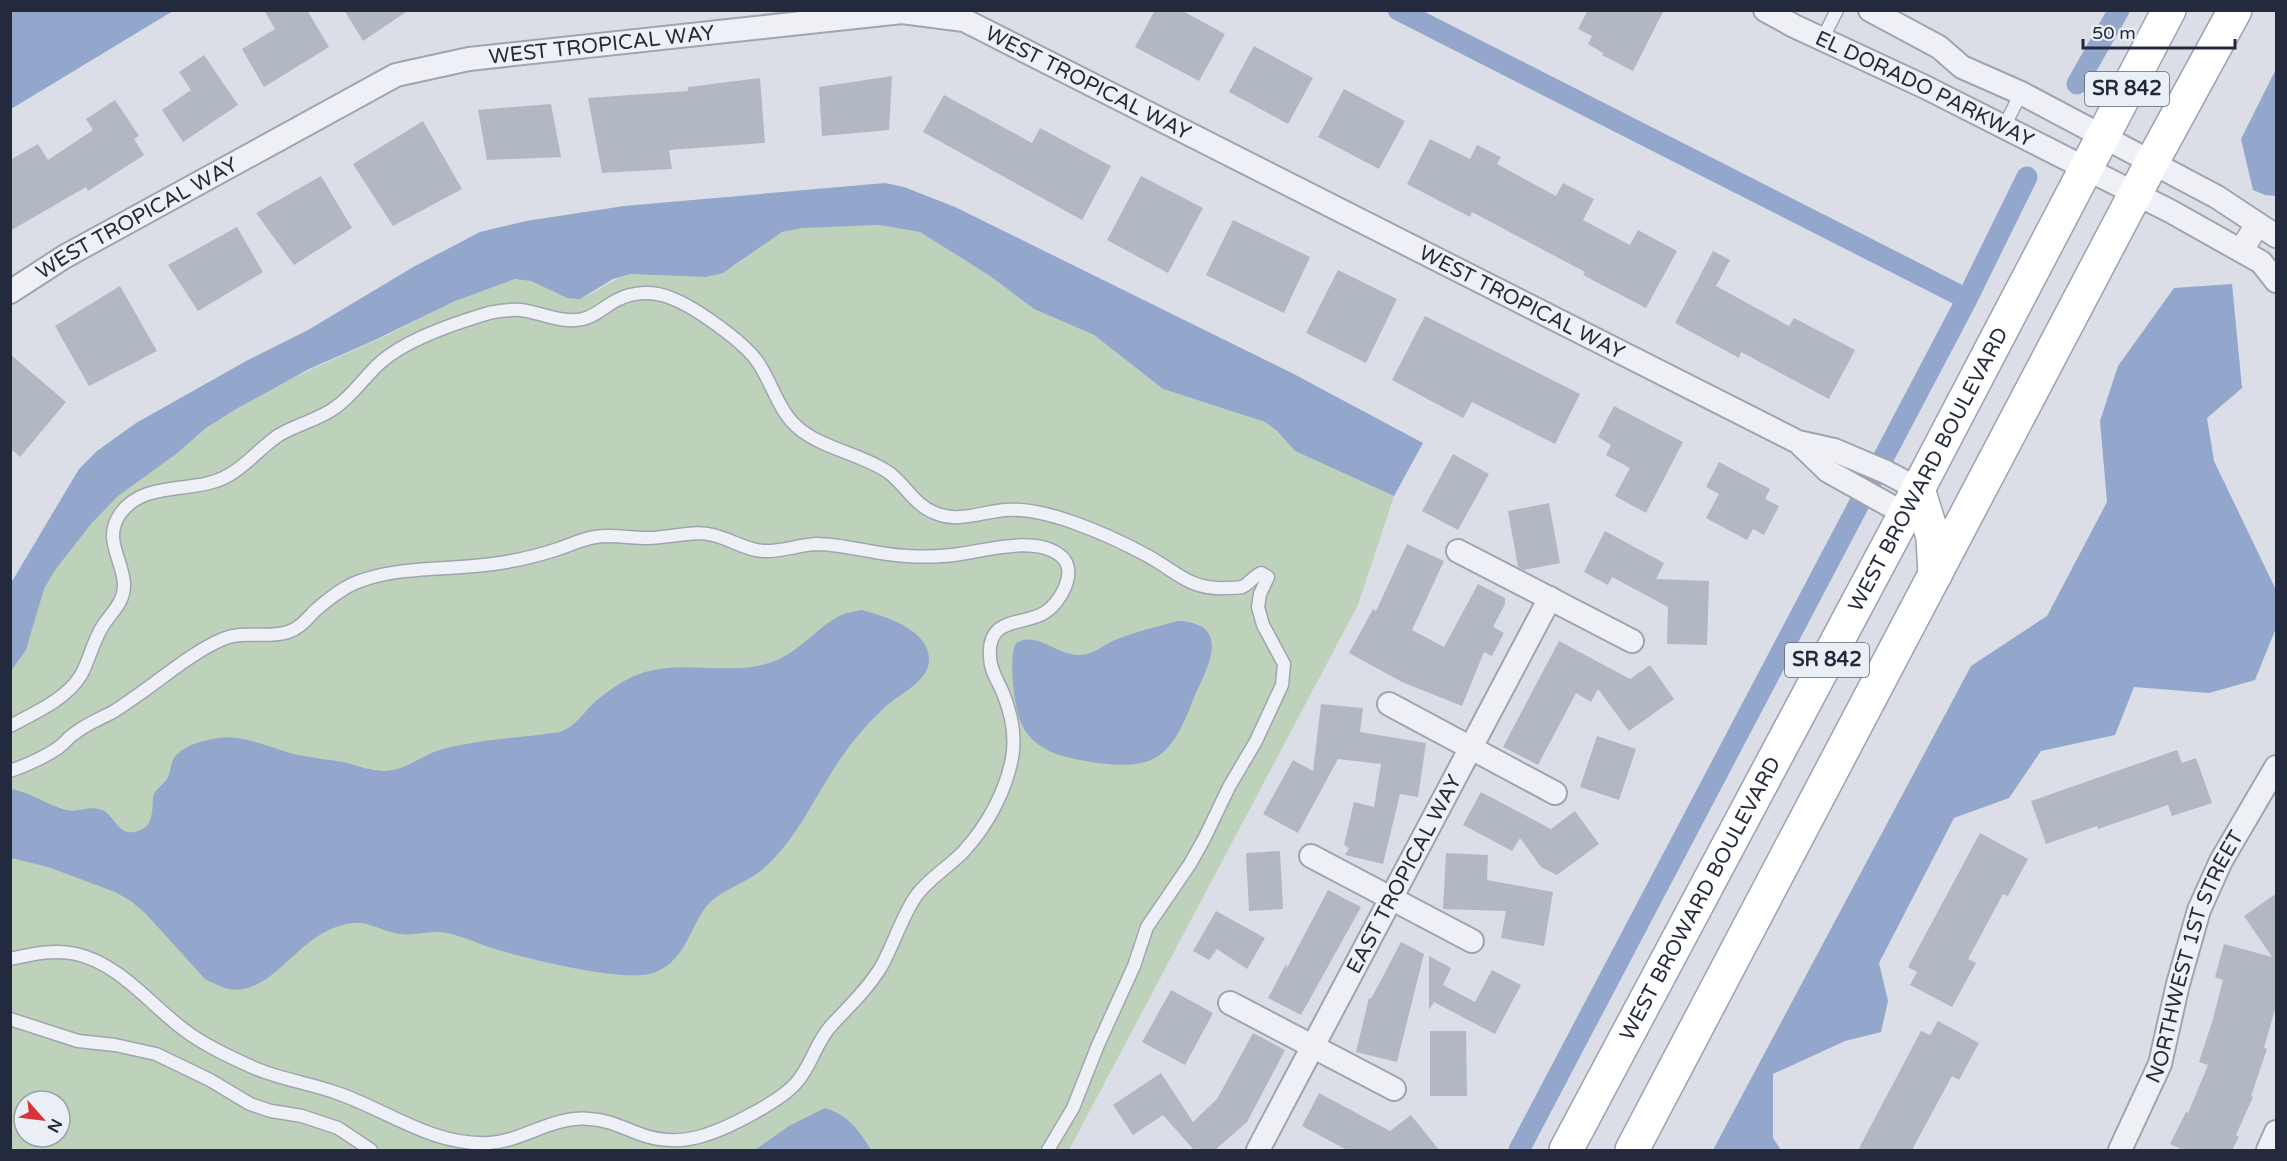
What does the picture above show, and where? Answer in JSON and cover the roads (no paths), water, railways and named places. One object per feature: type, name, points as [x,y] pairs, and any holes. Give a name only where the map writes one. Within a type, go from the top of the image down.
[{"type":"main road","name":"WEST BROWARD BOULEVARD","points":[[1566,1150],[2169,10]]},
{"type":"main road","name":"SR 842","points":[[1632,1150],[2152,162],[2235,10]]},
{"type":"main road","points":[[1911,501],[1933,537],[1935,575]]},
{"type":"street","name":"EL DORADO PARKWAY","points":[[1765,10],[1822,40],[1925,87],[2136,194],[2261,262],[2277,281]]},
{"type":"street","name":"EL DORADO PARKWAY","points":[[1870,10],[1939,47],[1962,67],[2021,93],[2152,162],[2217,197],[2264,228]]},
{"type":"street","name":"WEST TROPICAL WAY","points":[[10,292],[64,256],[396,75],[469,59],[902,12],[964,20],[1797,442],[1834,450],[1887,472],[1911,501]]},
{"type":"street","name":"WEST TROPICAL WAY","points":[[1797,442],[1828,471],[1874,496],[1911,501]]},
{"type":"street","points":[[1458,551],[1632,641]]},
{"type":"street","name":"EAST TROPICAL WAY","points":[[1258,1150],[1550,598]]},
{"type":"street","points":[[1389,704],[1555,793]]},
{"type":"street","name":"NORTHWEST 1ST STREET","points":[[2120,1150],[2160,1064],[2178,984],[2199,910],[2221,861],[2277,767]]},
{"type":"street","points":[[1311,855],[1472,941]]},
{"type":"street","points":[[1230,1003],[1394,1089]]},
{"type":"street","points":[[2268,1150],[2277,1132]]},
{"type":"lane","points":[[1822,40],[1837,10]]},
{"type":"lane","points":[[2004,127],[2021,93]]},
{"type":"lane","points":[[2241,251],[2264,228]]},
{"type":"lane","points":[[10,726],[67,692],[81,676],[98,634],[119,605],[123,594],[123,576],[112,540],[118,516],[132,502],[160,491],[223,479],[246,464],[281,434],[333,410],[388,356],[413,342],[459,323],[492,312],[518,309],[560,319],[585,319],[616,301],[643,293],[667,296],[681,302],[748,351],[758,363],[784,414],[793,424],[820,442],[886,471],[897,479],[915,500],[933,513],[952,517],[972,517],[1002,510],[1045,514],[1110,537],[1152,558],[1178,577],[1209,589],[1238,588],[1246,585],[1261,573],[1268,577],[1260,594],[1258,607],[1263,625],[1284,664],[1282,686],[1256,741],[1229,787],[1199,847],[1147,927],[1134,966],[1098,1045],[1073,1108],[1048,1150]]},
{"type":"lane","points":[[10,771],[58,748],[78,730],[117,710],[187,660],[220,640],[238,634],[274,635],[287,632],[301,626],[336,594],[359,581],[388,574],[502,563],[599,536],[654,538],[704,533],[751,549],[764,551],[824,544],[875,554],[937,557],[1008,546],[1030,546],[1058,554],[1065,559],[1069,567],[1067,580],[1052,607],[1041,615],[1009,622],[992,640],[989,652],[991,666],[1008,707],[1013,735],[1013,754],[995,806],[981,830],[963,852],[917,894],[887,958],[874,979],[825,1033],[801,1078],[794,1086],[762,1107],[706,1135],[683,1140],[661,1140],[644,1136],[610,1122],[576,1118],[560,1121],[504,1142],[483,1144],[438,1137],[330,1090],[278,1078],[201,1042],[127,982],[87,957],[69,952],[46,952],[10,959]]},
{"type":"lane","points":[[10,1018],[78,1041],[116,1045],[156,1054],[210,1080],[261,1109],[302,1116],[338,1128],[371,1150]]},
{"type":"water","points":[[11,10],[173,10],[173,11],[11,109]]},
{"type":"water","points":[[2276,69],[2276,196],[2265,195],[2253,190],[2241,139]]},
{"type":"water","points":[[885,183],[904,187],[955,207],[1290,372],[1423,443],[1394,496],[1295,451],[1277,431],[1265,422],[1163,389],[1094,335],[1034,309],[990,276],[920,232],[879,225],[802,228],[782,232],[723,273],[706,277],[631,274],[613,279],[580,299],[567,298],[531,281],[515,279],[455,301],[309,369],[236,409],[206,428],[176,454],[118,496],[91,524],[55,570],[44,589],[26,650],[11,671],[11,583],[79,469],[97,451],[136,423],[248,360],[308,330],[415,266],[480,232],[526,221],[624,206]]},
{"type":"water","points":[[2232,284],[2242,388],[2207,418],[2214,461],[2276,590],[2276,628],[2255,680],[2209,693],[2134,687],[2115,735],[2041,751],[2009,798],[1954,818],[1879,963],[1888,1001],[1881,1032],[1845,1041],[1773,1074],[1773,1138],[1781,1150],[1713,1150],[1971,666],[2047,616],[2107,502],[2100,421],[2118,366],[2174,288]]},
{"type":"water","points":[[862,610],[904,626],[922,641],[928,650],[929,661],[924,675],[885,707],[858,736],[833,770],[797,830],[775,857],[756,874],[711,902],[699,917],[679,954],[663,968],[653,973],[620,975],[598,972],[527,958],[446,933],[401,934],[369,924],[352,923],[319,935],[269,977],[257,984],[238,990],[228,989],[205,979],[146,914],[131,901],[115,892],[48,867],[11,858],[11,789],[66,810],[93,808],[102,810],[126,832],[138,831],[150,821],[154,794],[167,779],[174,758],[188,746],[201,742],[227,737],[236,738],[297,755],[348,763],[374,770],[391,771],[436,751],[457,746],[560,732],[571,726],[614,687],[649,671],[684,667],[737,668],[772,662],[792,652],[826,624],[844,614]]},
{"type":"water","points":[[1177,621],[1205,629],[1211,637],[1212,648],[1206,671],[1184,722],[1174,740],[1161,754],[1136,764],[1097,763],[1055,754],[1028,735],[1020,719],[1015,698],[1012,661],[1016,643],[1024,640],[1039,641],[1069,654],[1082,655],[1122,637]]},
{"type":"water","points":[[825,1108],[852,1124],[871,1150],[755,1150],[789,1126]]},
{"type":"waterway","points":[[1398,10],[1967,299]]},
{"type":"waterway","points":[[2077,84],[2119,10]]},
{"type":"waterway","points":[[1519,1150],[1967,299],[2027,177]]}]
